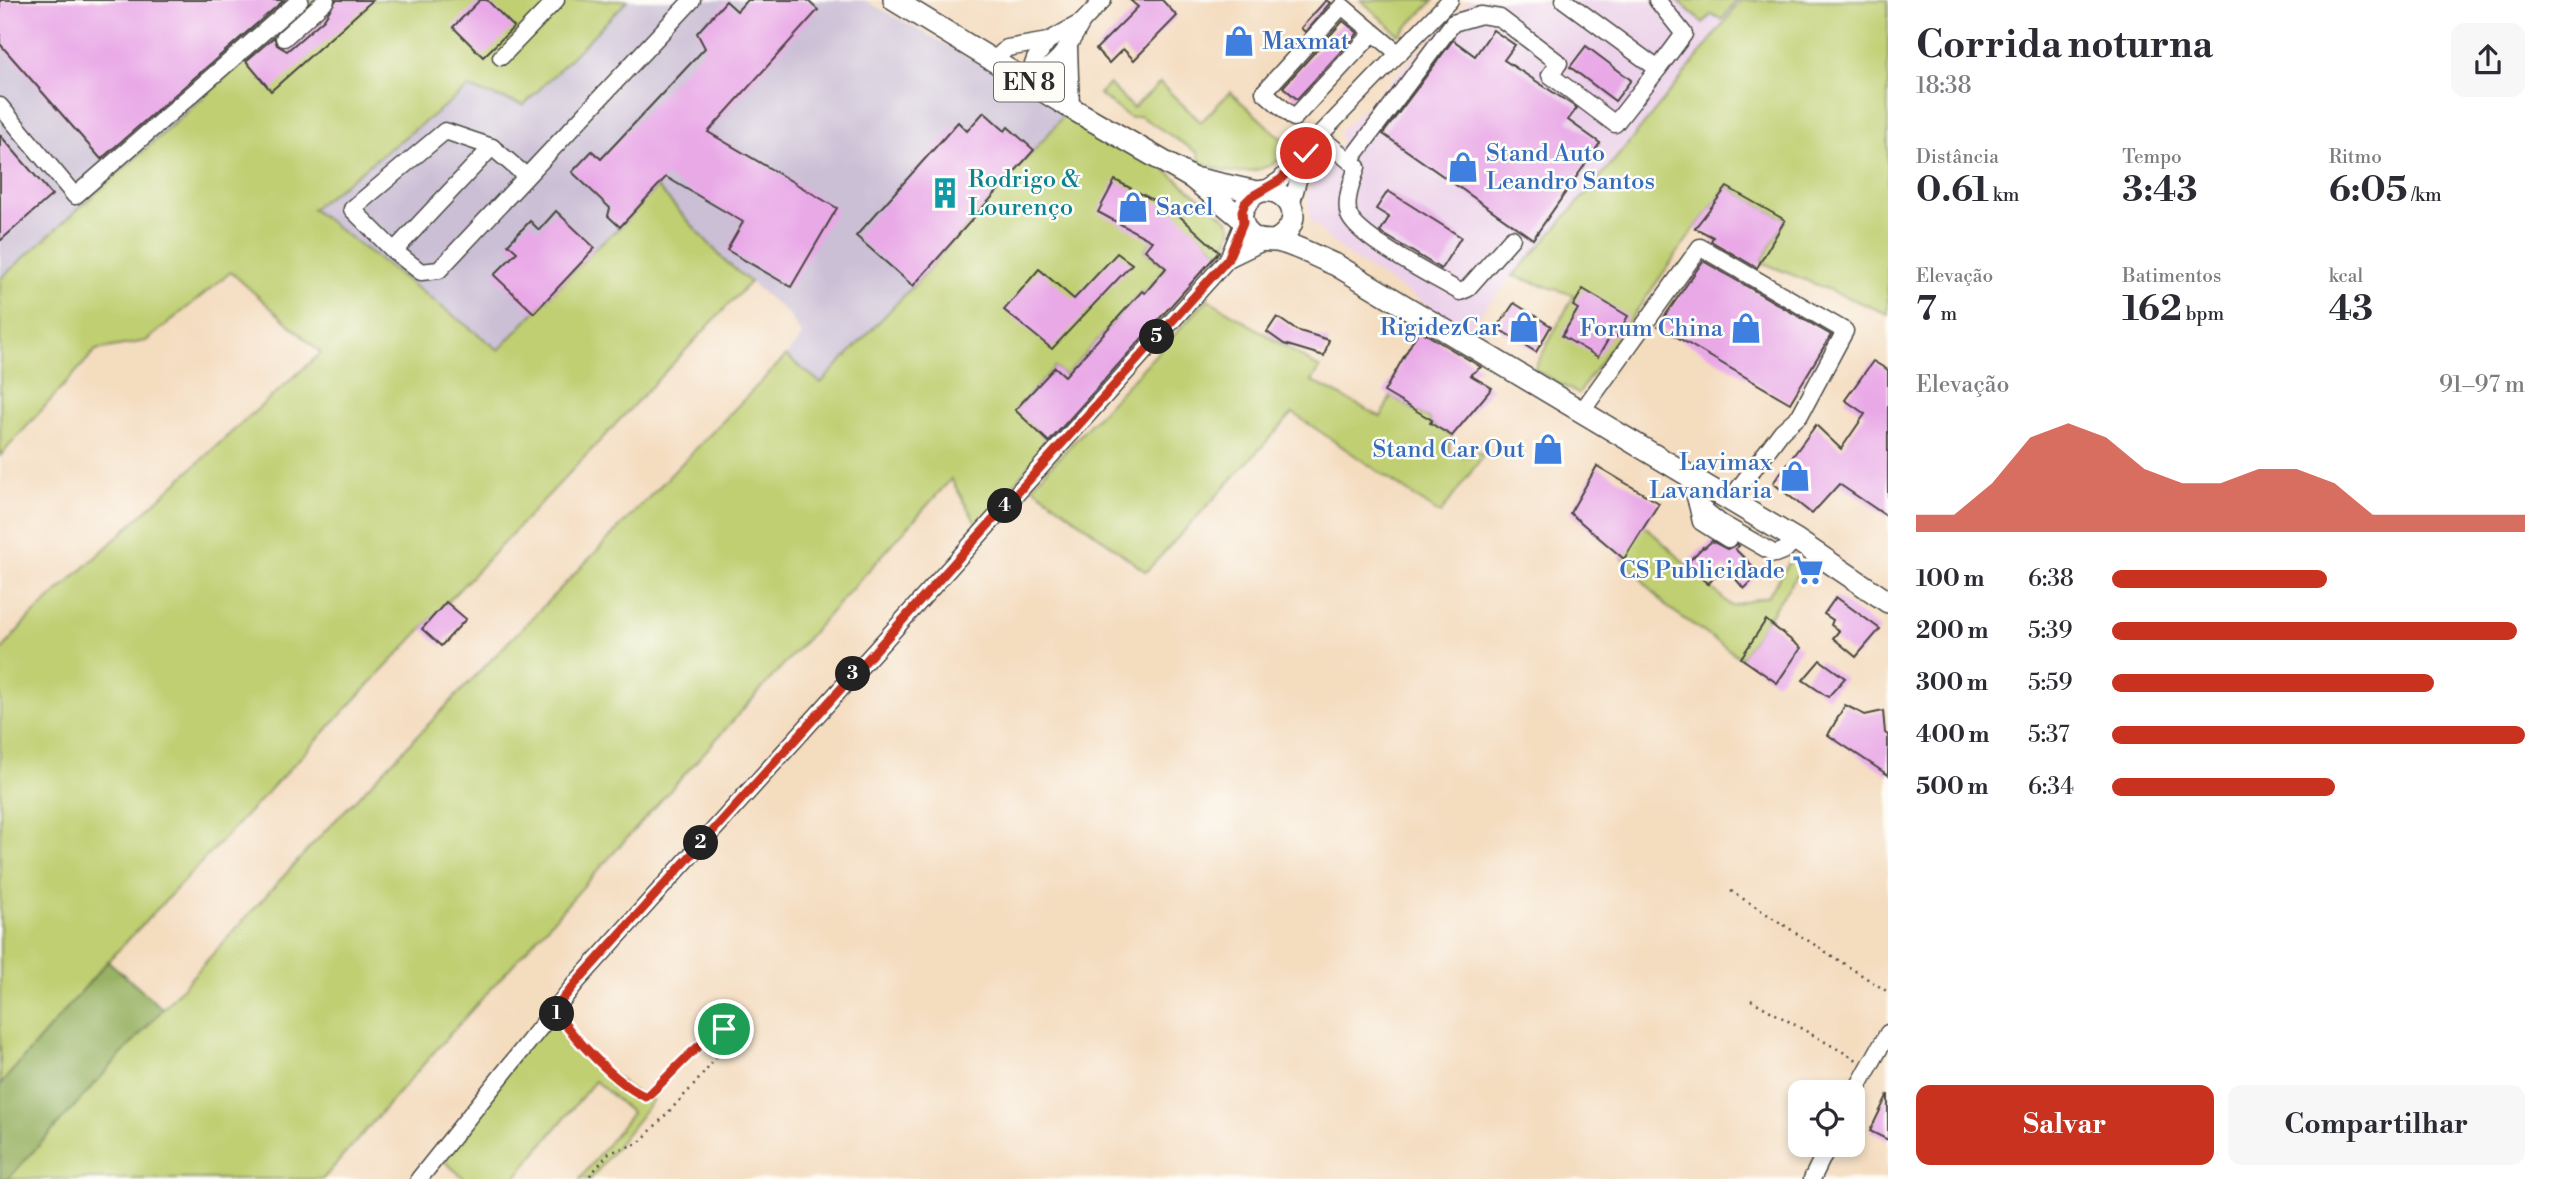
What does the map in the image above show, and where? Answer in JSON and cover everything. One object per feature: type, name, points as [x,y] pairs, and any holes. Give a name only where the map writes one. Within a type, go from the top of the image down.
[{"type":"main road","name":"EN 8","points":[[894,0],[1192,178],[1242,221],[1250,235],[1336,265],[1795,539],[1888,602]]},
{"type":"main road","name":"EN 8","points":[[1192,178],[1281,194],[1292,214],[1336,265]]},
{"type":"main road","points":[[1242,221],[1245,203],[1261,191]]},
{"type":"main road","points":[[1269,241],[1285,235],[1292,214]]},
{"type":"street","points":[[0,106],[75,197],[300,0]]},
{"type":"street","points":[[284,38],[326,0]]},
{"type":"street","points":[[501,57],[556,0]]},
{"type":"street","points":[[527,176],[492,147],[445,131],[352,209],[394,251],[421,272],[439,270],[692,0]]},
{"type":"street","points":[[1027,81],[1047,70],[1069,47],[1082,22],[1103,0]]},
{"type":"street","points":[[1261,191],[1280,180],[1450,0]]},
{"type":"street","points":[[1564,0],[1658,69]]},
{"type":"street","points":[[1350,161],[1453,23],[1481,15],[1500,18],[1559,63],[1550,75],[1615,124],[1684,34],[1657,0]]},
{"type":"street","points":[[1373,33],[1294,118],[1264,92],[1342,6],[1399,54]]},
{"type":"street","points":[[994,60],[1007,48],[1048,41],[1082,22]]},
{"type":"street","points":[[1027,81],[1035,59],[1048,41]]},
{"type":"street","points":[[1069,47],[1071,108]]},
{"type":"street","points":[[1319,136],[1357,167],[1350,190],[1348,213],[1353,223],[1370,238],[1460,292],[1467,289],[1512,239]]},
{"type":"street","points":[[394,251],[492,147]]},
{"type":"street","points":[[1292,214],[1306,153]]},
{"type":"street","points":[[419,1179],[575,984],[1228,259],[1242,221]]},
{"type":"street","points":[[1228,259],[1269,241]]},
{"type":"street","points":[[1582,411],[1700,247],[1845,331],[1800,415],[1782,431],[1730,500]]},
{"type":"street","points":[[1689,475],[1697,504],[1721,523],[1775,554],[1785,550],[1795,539]]},
{"type":"street","points":[[1861,1080],[1888,1033]]},
{"type":"street","points":[[1812,1179],[1823,1157]]},
{"type":"path","points":[[1731,891],[1888,992]]},
{"type":"path","points":[[1751,1000],[1868,1066]]},
{"type":"path","points":[[554,1010],[567,1029],[631,1090],[646,1097],[668,1079],[707,1037],[724,1029],[736,1034],[694,1085],[639,1143],[609,1153],[587,1179]]},
{"type":"shaded area","points":[[0,0],[312,0],[0,279]]},
{"type":"shaded area","points":[[628,0],[864,0],[1066,110],[1053,129],[913,286],[821,384],[786,356],[802,336],[788,314],[725,261],[620,227],[595,248],[424,431],[369,395],[232,272],[468,88],[524,105]]},
{"type":"shaded area","name":"Stand Auto Leandro Santos","points":[[1470,0],[1741,0],[1602,178],[1466,329],[1353,259],[1331,241],[1311,221],[1307,196],[1318,163],[1323,156],[1332,157],[1342,143],[1339,133]]},
{"type":"green space","points":[[312,0],[628,0],[524,105],[468,88],[312,209],[499,350],[657,187],[725,261],[750,282],[108,961],[0,1085],[0,652],[25,622],[321,353],[231,272],[146,341],[96,350],[0,456],[0,279]]},
{"type":"green space","points":[[1361,0],[1434,0],[1399,35]]},
{"type":"green space","points":[[1677,0],[1737,0],[1722,20],[1712,14],[1703,23]]},
{"type":"green space","points":[[1741,0],[1888,0],[1888,314],[1761,262],[1785,220],[1727,187],[1578,394],[1534,369],[1574,295],[1513,276],[1630,141]]},
{"type":"green space","points":[[1160,83],[1201,122],[1230,92],[1293,149],[1260,169],[1248,172],[1224,171],[1200,161],[1198,153],[1140,116],[1130,118],[1099,94],[1109,84],[1133,108]]},
{"type":"green space","points":[[1066,110],[1163,168],[1228,220],[1232,228],[1224,251],[1219,252],[1175,214],[1145,250],[1166,268],[1065,376],[1055,367],[1016,409],[1050,443],[1044,446],[979,528],[951,479],[442,1043],[323,1179],[8,1179],[323,833],[786,356],[821,383],[913,286],[1053,129]]},
{"type":"green space","points":[[1208,299],[1320,368],[1312,381],[1381,417],[1391,396],[1452,436],[1449,447],[1451,453],[1465,456],[1478,452],[1483,456],[1440,514],[1293,413],[1146,572],[1032,486]]},
{"type":"green space","points":[[1644,525],[1731,606],[1768,596],[1794,555],[1805,563],[1741,658],[1666,606],[1622,558]]},
{"type":"green space","points":[[108,961],[163,1009],[8,1179],[0,1179],[0,1085]]},
{"type":"green space","points":[[547,1019],[631,1090],[653,1100],[591,1179],[580,1179],[632,1113],[595,1081],[514,1179],[465,1179],[438,1156]]},
{"type":"building","points":[[0,0],[284,0],[101,159],[0,44]]},
{"type":"building","points":[[336,0],[373,0],[271,91],[246,61],[274,37],[277,45],[287,51],[324,19]]},
{"type":"building","points":[[480,0],[487,0],[514,27],[483,57],[453,27]]},
{"type":"building","points":[[747,0],[807,0],[818,10],[708,132],[837,208],[791,287],[727,250],[743,222],[666,177],[620,227],[608,216],[610,208],[572,172],[592,151],[601,159],[705,48],[697,33],[726,1],[737,11]]},
{"type":"building","points":[[1130,0],[1162,0],[1177,16],[1134,60],[1123,49],[1109,63],[1096,49],[1138,7]]},
{"type":"building","points":[[1326,0],[1330,3],[1305,32],[1301,28]]},
{"type":"building","points":[[1343,21],[1358,33],[1297,99],[1283,87]]},
{"type":"building","points":[[1493,30],[1515,45],[1504,60],[1577,108],[1568,120],[1600,143],[1533,239],[1383,134],[1453,40],[1475,56]]},
{"type":"building","points":[[1586,46],[1631,80],[1615,101],[1570,67]]},
{"type":"building","name":"Rodrigo & Lourenço","points":[[984,112],[1005,131],[1008,127],[1034,150],[913,286],[856,236],[958,122],[967,131]]},
{"type":"building","points":[[0,135],[52,195],[0,241]]},
{"type":"building","points":[[1115,180],[1174,211],[1219,252],[1049,442],[1015,410],[1055,367],[1065,376],[1166,268],[1145,250],[1152,241],[1098,212]]},
{"type":"building","points":[[1727,187],[1785,220],[1757,268],[1711,241],[1713,237],[1695,228]]},
{"type":"building","points":[[1388,191],[1461,237],[1441,269],[1380,232],[1389,217],[1376,209]]},
{"type":"building","points":[[556,211],[595,248],[534,313],[494,275],[517,252],[508,244],[530,221],[539,230]]},
{"type":"building","points":[[1117,253],[1132,264],[1052,349],[1004,310],[1039,269],[1074,299]]},
{"type":"building","name":"Forum China","points":[[1703,261],[1831,335],[1790,403],[1658,326]]},
{"type":"building","points":[[1583,289],[1628,316],[1616,337],[1611,335],[1598,357],[1562,336],[1578,309],[1573,306]]},
{"type":"building","name":"RigidezCar","points":[[1514,303],[1551,326],[1536,352],[1497,328]]},
{"type":"building","points":[[1277,317],[1296,330],[1329,340],[1324,356],[1284,344],[1267,332]]},
{"type":"building","points":[[1419,330],[1481,367],[1470,375],[1492,388],[1452,436],[1430,423],[1432,420],[1384,392]]},
{"type":"building","points":[[1873,361],[1888,370],[1888,517],[1839,484],[1812,514],[1773,483],[1816,425],[1841,449],[1865,414],[1845,400]]},
{"type":"building","points":[[1597,466],[1659,503],[1624,559],[1570,513]]},
{"type":"building","points":[[1712,541],[1727,549],[1737,544],[1739,546],[1735,549],[1760,573],[1744,589],[1725,566],[1708,584],[1686,564]]},
{"type":"building","points":[[1836,597],[1880,629],[1856,657],[1833,638],[1839,631],[1831,625],[1833,620],[1824,614]]},
{"type":"building","points":[[446,602],[466,619],[441,646],[422,629]]},
{"type":"building","points":[[1766,620],[1801,648],[1777,683],[1741,658]]},
{"type":"building","points":[[1820,660],[1845,678],[1828,697],[1803,680]]},
{"type":"building","points":[[1845,705],[1865,715],[1883,711],[1885,733],[1888,735],[1888,775],[1828,735]]},
{"type":"building","points":[[1888,1094],[1888,1140],[1870,1131]]},
{"type":"place","name":"Maxmat","points":[[1239,41]]},
{"type":"place","name":"Stand Auto Leandro Santos","points":[[1463,167]]},
{"type":"place","name":"Rodrigo & Lourenço","points":[[945,193]]},
{"type":"place","name":"Sacel","points":[[1133,207]]},
{"type":"place","name":"RigidezCar","points":[[1524,327]]},
{"type":"place","name":"Forum China","points":[[1746,328]]},
{"type":"place","name":"Stand Car Out","points":[[1548,449]]},
{"type":"place","name":"Lavimax Lavandaria","points":[[1795,476]]},
{"type":"place","name":"CS Publicidade","points":[[1808,570]]},
{"type":"route","points":[[724,1029],[707,1037],[668,1079],[646,1097],[631,1090],[567,1029],[554,1010],[797,736],[1228,259],[1243,223],[1242,211],[1245,203],[1257,192],[1280,180],[1306,153]]}]
